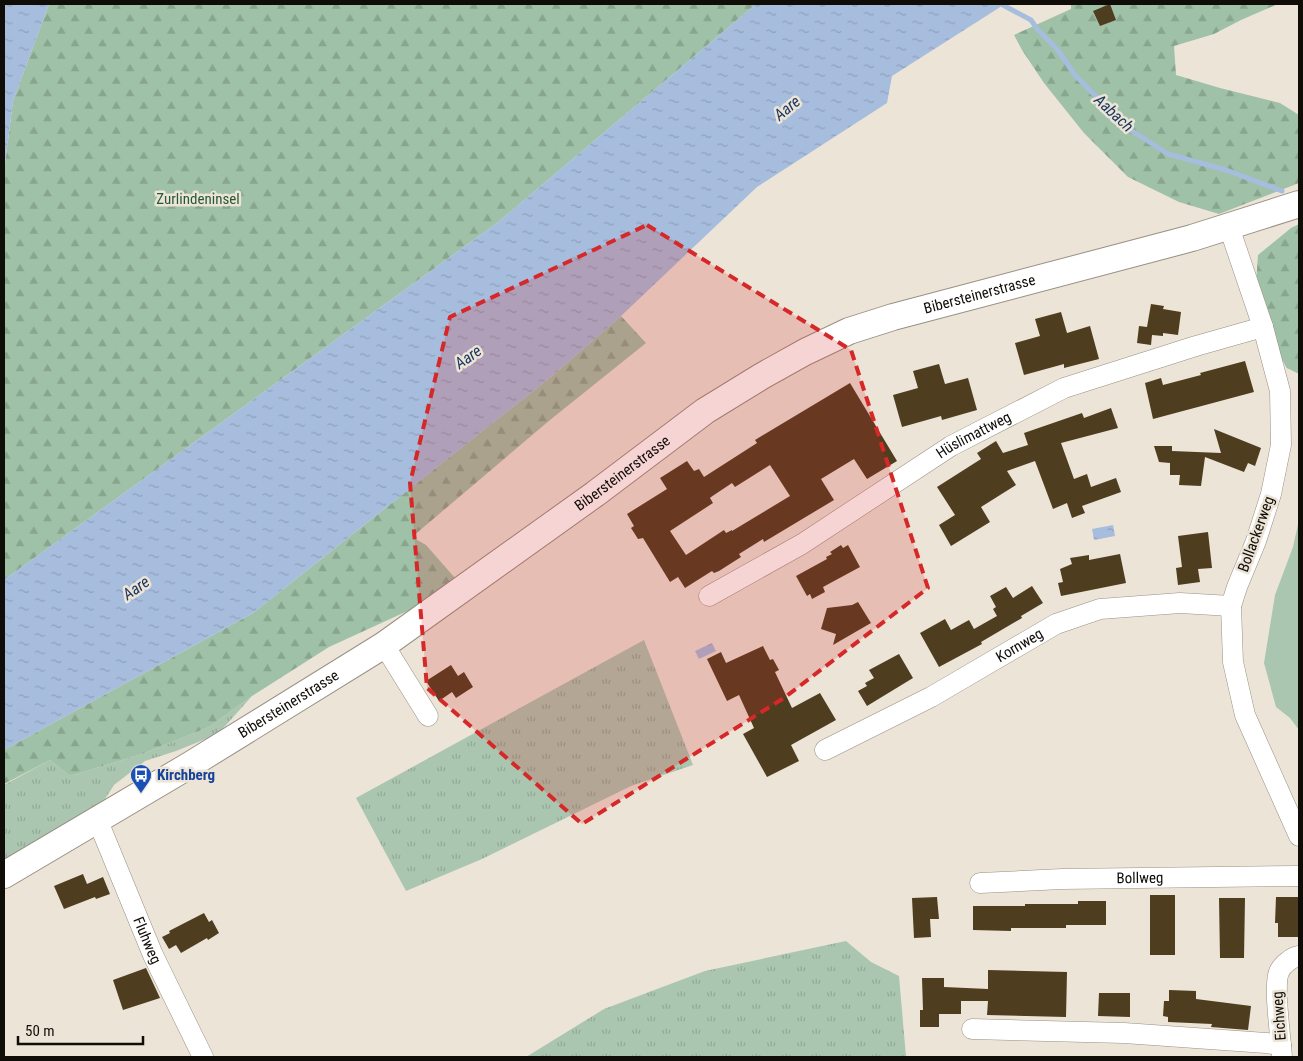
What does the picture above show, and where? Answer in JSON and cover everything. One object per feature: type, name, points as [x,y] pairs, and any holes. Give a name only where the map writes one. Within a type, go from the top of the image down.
[{"type":"main road","name":"Bibersteinerstrasse","points":[[4,875],[190,765],[384,645],[594,494],[705,411],[805,352],[849,331],[893,317],[1229,227],[1299,204]]},
{"type":"street","name":"Bollackerweg","points":[[1229,227],[1264,327],[1280,391],[1281,445],[1271,494],[1256,541],[1237,587],[1232,606],[1233,662],[1245,715],[1299,836]]},
{"type":"street","name":"Hüslimattweg","points":[[709,596],[802,544],[951,446],[1064,388],[1196,346],[1264,327]]},
{"type":"street","name":"Kornweg","points":[[825,750],[931,697],[1056,624],[1100,609],[1180,603],[1232,606]]},
{"type":"street","points":[[384,645],[428,716]]},
{"type":"street","name":"Fluhweg","points":[[96,820],[153,955],[204,1057]]},
{"type":"street","name":"Bollweg","points":[[980,883],[1062,879],[1299,876]]},
{"type":"street","name":"Eichweg","points":[[1282,1051],[1277,988],[1278,974],[1294,957],[1299,956]]},
{"type":"street","points":[[972,1029],[1124,1033],[1266,1043],[1282,1051]]},
{"type":"highlighted area","points":[[647,225],[851,350],[928,588],[784,698],[582,824],[427,688],[410,483],[450,317]]},
{"type":"green space","name":"Zurlindeninsel","points":[[49,4],[756,4],[497,223],[4,580],[4,172],[13,101]]},
{"type":"green space","points":[[1071,4],[1278,4],[1214,34],[1174,46],[1176,75],[1280,103],[1299,115],[1299,183],[1219,214],[1179,202],[1128,177],[1084,133],[1044,83],[1014,35],[1071,9]]},
{"type":"green space","points":[[1299,224],[1299,374],[1287,368],[1263,327],[1255,299],[1258,255],[1291,228]]},
{"type":"green space","points":[[621,316],[646,343],[550,420],[412,537],[426,545],[462,586],[329,647],[252,696],[209,727],[142,754],[70,776],[50,760],[4,784],[4,750],[253,613],[552,376]]},
{"type":"green space","points":[[1299,520],[1299,730],[1290,718],[1276,707],[1264,663],[1275,595],[1293,547]]},
{"type":"green space","points":[[644,640],[693,765],[631,786],[482,859],[406,891],[356,798]]},
{"type":"green space","points":[[252,696],[218,734],[145,761],[114,785],[103,806],[4,867],[4,785],[50,760],[70,776],[142,754],[209,727]]},
{"type":"green space","points":[[846,941],[871,962],[899,976],[906,1057],[526,1057],[604,1009],[705,971]]},
{"type":"water","points":[[4,4],[49,4],[13,101],[4,172]]},
{"type":"water","name":"Aare","points":[[756,4],[1005,4],[892,76],[887,103],[757,187],[621,316],[552,376],[253,613],[4,750],[4,580],[497,223]]},
{"type":"water","points":[[1113,525],[1115,536],[1094,540],[1092,529]]},
{"type":"water","points":[[712,643],[716,651],[699,659],[695,651]]},
{"type":"building","points":[[1110,4],[1116,20],[1100,26],[1093,11]]},
{"type":"building","points":[[1151,304],[1164,306],[1163,309],[1181,312],[1178,335],[1163,333],[1163,336],[1152,335],[1151,345],[1137,343],[1139,326],[1147,327]]},
{"type":"building","points":[[1061,312],[1067,333],[1090,326],[1099,359],[1064,368],[1064,364],[1024,375],[1015,343],[1040,336],[1035,319]]},
{"type":"building","points":[[1245,361],[1254,392],[1153,419],[1145,383],[1161,378],[1163,385]]},
{"type":"building","points":[[939,364],[945,384],[968,378],[977,410],[942,420],[941,416],[902,427],[893,395],[918,388],[913,371]]},
{"type":"building","points":[[850,383],[897,461],[867,479],[854,459],[821,479],[834,500],[764,542],[763,539],[739,554],[741,557],[719,571],[714,573],[712,571],[685,588],[678,577],[670,582],[643,538],[638,539],[631,528],[634,526],[627,514],[667,489],[660,478],[687,461],[694,471],[699,469],[704,477],[757,443],[755,440]],"holes":[[[770,465],[790,496],[732,531],[726,533],[724,530],[686,555],[670,531],[713,503],[710,498],[732,483],[735,487]]]},
{"type":"building","points":[[1111,408],[1118,428],[1061,443],[1074,479],[1087,474],[1091,487],[1116,478],[1121,492],[1082,506],[1085,513],[1072,518],[1067,503],[1053,509],[1035,461],[1007,471],[1016,485],[981,507],[990,522],[951,546],[939,525],[955,515],[937,487],[981,459],[977,453],[996,441],[1003,453],[1028,445],[1024,433],[1082,413],[1084,418]]},
{"type":"building","points":[[1214,429],[1261,448],[1255,466],[1248,463],[1244,472],[1205,457],[1201,486],[1179,485],[1180,475],[1170,475],[1170,463],[1159,462],[1154,446],[1172,446],[1172,451],[1221,453]]},
{"type":"building","points":[[1208,532],[1212,568],[1198,569],[1200,582],[1178,585],[1176,568],[1182,567],[1178,536]]},
{"type":"building","points":[[841,545],[843,548],[848,545],[860,567],[823,587],[825,592],[812,599],[810,594],[807,596],[796,576],[827,559],[826,557],[832,554],[830,552]]},
{"type":"building","points":[[1120,554],[1126,583],[1061,596],[1058,583],[1063,582],[1060,569],[1072,564],[1070,558],[1089,555],[1089,560]]},
{"type":"building","points":[[1032,586],[1043,603],[1021,616],[1022,618],[981,642],[982,644],[939,667],[920,633],[945,619],[951,630],[969,620],[974,629],[997,616],[993,609],[996,607],[990,596],[1006,587],[1013,598]]},
{"type":"building","points":[[858,602],[871,623],[833,645],[836,634],[821,629],[827,608],[852,605]]},
{"type":"building","points":[[763,646],[770,660],[773,659],[779,670],[775,672],[792,708],[820,693],[836,720],[791,745],[799,761],[767,777],[743,734],[754,728],[739,695],[727,701],[707,659],[721,652],[726,663]]},
{"type":"building","points":[[899,654],[913,678],[867,706],[858,691],[867,686],[865,683],[874,678],[869,670]]},
{"type":"building","points":[[451,665],[458,676],[464,672],[473,687],[456,698],[452,692],[439,701],[426,681]]},
{"type":"building","points":[[83,874],[87,884],[103,877],[110,894],[96,899],[95,897],[64,909],[54,886]]},
{"type":"building","points":[[1150,895],[1175,895],[1175,955],[1150,955]]},
{"type":"building","points":[[937,897],[939,919],[930,919],[931,937],[914,938],[912,898]]},
{"type":"building","points":[[1276,897],[1299,897],[1299,937],[1278,937],[1278,923],[1275,923]]},
{"type":"building","points":[[1219,898],[1245,898],[1244,958],[1220,958]]},
{"type":"building","points":[[1078,901],[1106,901],[1106,925],[1066,925],[1066,928],[1011,928],[1011,931],[973,930],[973,906],[1078,904]]},
{"type":"building","points":[[204,913],[209,922],[212,920],[219,933],[181,953],[176,945],[169,949],[162,937],[170,933],[169,931]]},
{"type":"building","points":[[146,968],[160,998],[123,1010],[113,980]]},
{"type":"building","points":[[988,970],[1067,972],[1066,1017],[987,1015],[988,1001],[961,1001],[961,1014],[939,1014],[939,1027],[920,1027],[920,1010],[923,1010],[922,978],[944,978],[944,987],[988,989]]},
{"type":"building","points":[[1169,990],[1196,991],[1196,999],[1251,1006],[1248,1030],[1211,1027],[1212,1024],[1168,1022],[1168,1017],[1163,1016],[1164,1001],[1169,1001]]},
{"type":"building","points":[[1099,993],[1130,993],[1130,1017],[1098,1016]]},
{"type":"waterway","name":"Aabach","points":[[1001,4],[1031,20],[1057,49],[1075,75],[1126,127],[1168,154],[1226,170],[1282,191]]},
{"type":"place","name":"Kirchberg","points":[[141,794]]}]
